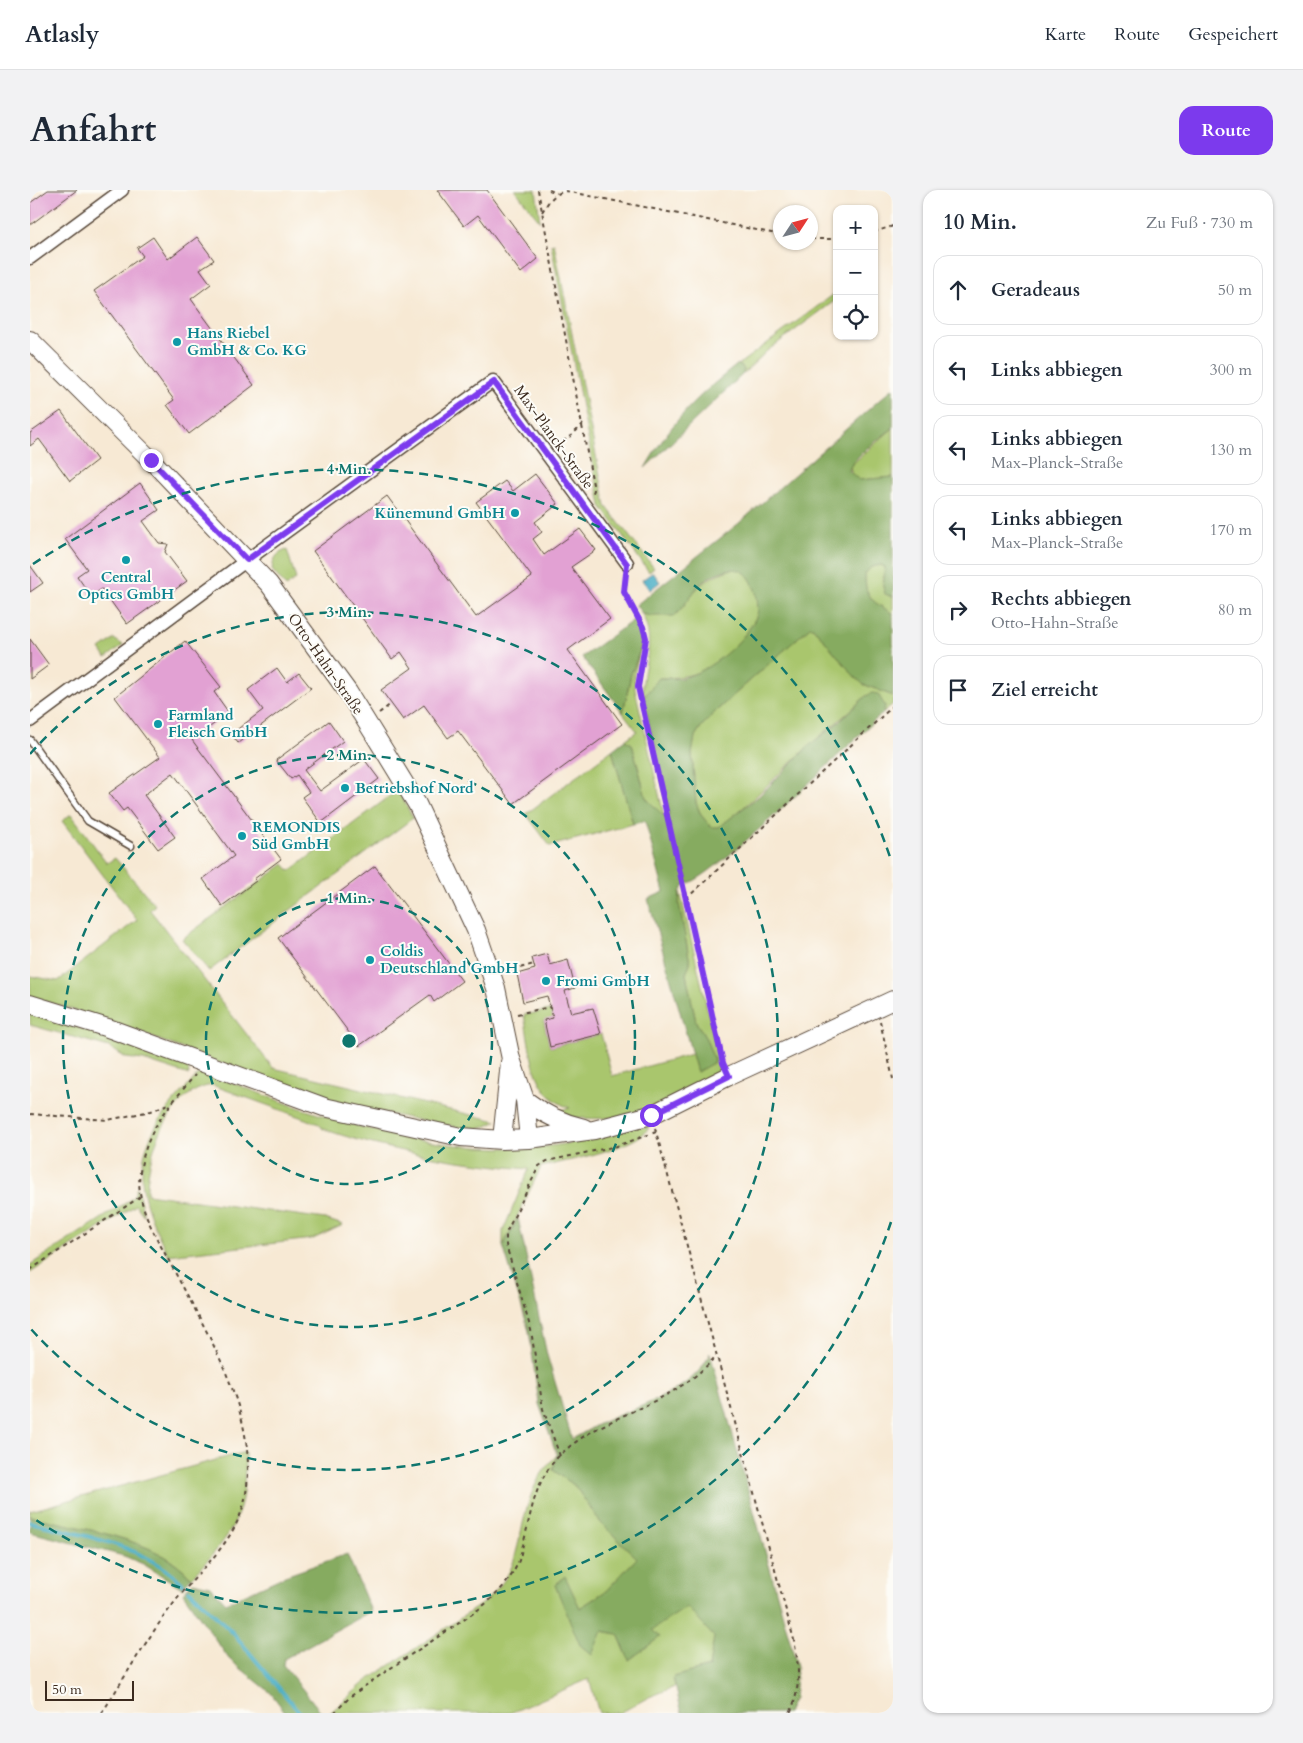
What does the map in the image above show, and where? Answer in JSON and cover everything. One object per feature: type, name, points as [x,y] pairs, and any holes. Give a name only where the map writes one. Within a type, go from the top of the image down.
[{"type":"street","points":[[30,258],[122,190]]},
{"type":"street","name":"Otto-Hahn-Straße","points":[[30,340],[269,584],[348,692],[418,804],[476,930],[492,976],[511,1059]]},
{"type":"street","name":"Max-Planck-Straße","points":[[30,721],[247,560],[494,382],[627,564]]},
{"type":"street","points":[[30,1004],[108,1028],[324,1108],[461,1136],[502,1140],[529,1139],[594,1130],[651,1115],[729,1076],[885,1004]]},
{"type":"street","points":[[502,1140],[511,1059]]},
{"type":"street","points":[[511,1059],[525,1100],[529,1139]]},
{"type":"street","points":[[525,1100],[537,1110],[565,1124],[594,1130]]},
{"type":"lane","points":[[30,740],[88,821],[131,846]]},
{"type":"path","points":[[538,190],[594,490],[586,508]]},
{"type":"path","points":[[550,190],[558,193],[566,191],[584,193],[773,234]]},
{"type":"path","points":[[542,212],[558,193]]},
{"type":"path","points":[[878,231],[893,226]]},
{"type":"path","points":[[818,239],[833,239]]},
{"type":"path","points":[[546,452],[572,435],[583,424]]},
{"type":"path","points":[[627,564],[624,592],[643,627],[646,638],[638,687],[723,1063],[729,1076]]},
{"type":"path","points":[[685,899],[893,706]]},
{"type":"path","points":[[492,976],[534,964]]},
{"type":"path","points":[[885,1004],[893,1078]]},
{"type":"path","points":[[503,1018],[550,1007]]},
{"type":"path","points":[[102,1713],[150,1637],[177,1599],[226,1544],[236,1524],[246,1493],[247,1444],[236,1396],[161,1245],[140,1197],[140,1174],[151,1134],[170,1104],[204,1064]]},
{"type":"path","points":[[30,1114],[108,1120],[151,1111],[170,1104]]},
{"type":"path","points":[[651,1115],[796,1647],[799,1682],[797,1696],[790,1713]]},
{"type":"path","points":[[560,1456],[542,1409],[531,1330],[506,1245],[506,1233],[539,1166],[547,1161],[616,1146],[656,1132]]},
{"type":"path","points":[[30,1270],[140,1197]]},
{"type":"path","points":[[334,1713],[351,1696],[477,1610],[502,1588],[517,1565],[536,1490],[544,1475],[560,1456],[590,1432],[642,1409],[684,1386],[704,1371],[716,1356]]},
{"type":"green space","points":[[515,190],[536,190],[540,221]]},
{"type":"green space","points":[[554,243],[606,506],[654,568],[649,572],[601,506],[551,244]]},
{"type":"green space","points":[[833,295],[833,302],[767,351],[743,374],[744,369],[739,364]]},
{"type":"green space","points":[[738,364],[744,369],[743,374],[645,468],[675,423],[697,399]]},
{"type":"green space","points":[[893,388],[893,428],[861,454],[849,471],[859,480],[893,477],[893,597],[885,594],[883,587],[885,567],[881,565],[871,567],[865,574],[865,583],[871,598],[893,614],[893,696],[863,684],[813,627],[810,627],[716,711],[695,736],[692,754],[696,803],[701,815],[711,827],[719,827],[759,796],[811,744],[840,721],[866,696],[872,693],[878,694],[885,706],[883,713],[783,807],[724,859],[701,877],[686,884],[680,892],[679,904],[690,963],[686,974],[696,1022],[706,1039],[714,1060],[713,1063],[697,1072],[648,899],[664,892],[645,821],[633,824],[612,750],[625,740],[632,744],[646,798],[664,816],[669,814],[643,698],[659,678],[682,678],[693,675],[726,654],[752,625],[758,613],[758,607],[756,593],[750,578],[740,570],[735,569],[713,575],[701,583],[674,616],[642,614],[636,605],[738,524]]},
{"type":"green space","points":[[893,428],[893,477],[859,480],[852,476],[850,466]]},
{"type":"green space","points":[[287,550],[296,579],[286,587],[272,570],[276,557]]},
{"type":"green space","points":[[881,565],[885,567],[883,587],[889,596],[893,597],[893,614],[874,602],[866,589],[865,573],[871,567]]},
{"type":"green space","points":[[735,568],[745,571],[750,575],[755,586],[758,611],[754,622],[730,650],[711,666],[686,676],[659,678],[643,698],[644,675],[649,646],[647,626],[642,614],[652,616],[679,611],[708,579]]},
{"type":"green space","points":[[635,619],[643,638],[631,674],[623,713],[582,657]]},
{"type":"green space","points":[[810,627],[813,627],[863,684],[893,696],[893,704],[883,713],[885,706],[866,696],[743,807],[719,827],[711,828],[701,815],[696,803],[692,754],[695,736],[716,711]]},
{"type":"green space","points":[[114,639],[123,645],[106,658],[100,649]]},
{"type":"green space","points":[[641,648],[634,675],[635,689],[664,816],[646,798],[632,744],[625,740],[637,731],[623,713],[631,674]]},
{"type":"green space","points":[[612,750],[633,824],[550,846],[526,814]]},
{"type":"green space","points":[[398,790],[413,818],[209,971],[182,939],[284,864],[290,871]]},
{"type":"green space","points":[[71,814],[107,863],[115,858],[155,905],[150,910],[273,1068],[497,1121],[483,1128],[463,1128],[393,1115],[323,1098],[278,1084],[93,1016],[30,997],[30,976],[58,981],[137,920],[62,821]]},
{"type":"green space","points":[[680,892],[722,1072],[673,1098],[634,1113],[611,1118],[593,1119],[548,1113],[570,1108],[557,1102],[547,1093],[540,1082],[531,1056],[524,1015],[550,1010],[555,1018],[544,1021],[550,1047],[601,1034],[612,1076],[692,1054],[697,1072],[714,1060],[706,1039],[696,1022],[686,974],[690,963],[679,904]]},
{"type":"green space","points":[[30,1013],[116,1039],[188,1066],[189,1075],[143,1060],[126,1058],[109,1047],[30,1025]]},
{"type":"green space","points":[[204,1071],[280,1101],[358,1126],[438,1143],[478,1147],[532,1148],[583,1140],[634,1126],[646,1126],[649,1128],[642,1135],[616,1148],[541,1167],[503,1246],[503,1231],[529,1169],[450,1160],[373,1144],[323,1129],[319,1124],[212,1085],[197,1090],[184,1099],[172,1112],[163,1127],[151,1161],[147,1194],[325,1219],[343,1225],[313,1239],[168,1255],[146,1202],[142,1169],[145,1152],[152,1134],[163,1115],[198,1074]]},
{"type":"green space","points":[[137,1187],[144,1216],[136,1205],[30,1273],[30,1265],[127,1202],[134,1196]]},
{"type":"green space","points":[[518,1218],[547,1355],[572,1439],[599,1424],[679,1388],[702,1367],[710,1353],[797,1666],[794,1698],[787,1713],[682,1713],[673,1677],[709,1667],[714,1637],[687,1607],[652,1630],[660,1637],[629,1660],[618,1634],[602,1631],[592,1655],[580,1645],[555,1585],[565,1576],[580,1608],[606,1591],[637,1558],[601,1523],[575,1486],[553,1470],[557,1455],[539,1404],[529,1331],[503,1246]]},
{"type":"green space","points":[[245,1452],[243,1492],[240,1508],[234,1522],[218,1548],[191,1578],[177,1565],[139,1544],[30,1516],[30,1511]]},
{"type":"green space","points":[[557,1455],[553,1470],[575,1486],[601,1523],[637,1558],[606,1591],[580,1608],[564,1577],[555,1585],[569,1614],[602,1631],[618,1634],[629,1660],[659,1637],[651,1630],[687,1606],[715,1637],[709,1667],[673,1677],[675,1687],[649,1697],[620,1713],[599,1713],[589,1679],[510,1713],[330,1713],[365,1682],[483,1603],[500,1586],[513,1562],[531,1495],[541,1474]]},
{"type":"green space","points":[[30,1516],[139,1544],[177,1565],[191,1578],[182,1588],[143,1564],[124,1556],[30,1532]]},
{"type":"green space","points":[[347,1554],[371,1611],[284,1659],[283,1665],[322,1713],[286,1713],[270,1692],[229,1659],[183,1593],[193,1582],[210,1586],[226,1603],[285,1576]]},
{"type":"water","points":[[653,572],[660,582],[650,590],[642,580]]},
{"type":"building","points":[[48,190],[77,190],[30,225],[30,203]]},
{"type":"building","points":[[437,190],[487,190],[538,259],[521,273],[478,215],[464,226]]},
{"type":"building","name":"Hans Riebel GmbH & Co. KG","points":[[153,237],[168,259],[197,237],[214,260],[200,269],[211,284],[191,299],[254,385],[189,434],[167,405],[174,400],[94,291],[143,256],[137,248]]},
{"type":"building","points":[[61,411],[97,460],[70,481],[39,439],[30,446],[30,433]]},
{"type":"building","points":[[535,474],[558,504],[535,522],[542,532],[533,539],[544,555],[580,529],[596,550],[571,567],[610,619],[568,650],[622,724],[513,804],[458,731],[448,738],[424,705],[403,720],[381,690],[412,668],[401,652],[392,659],[313,551],[387,496],[476,617],[532,577],[476,502],[505,481],[513,491]]},
{"type":"building","name":"Central Optics GmbH","points":[[140,483],[159,510],[143,521],[159,543],[168,544],[165,552],[187,581],[127,624],[102,589],[91,596],[77,576],[87,569],[65,539]]},
{"type":"building","points":[[30,565],[43,583],[30,592]]},
{"type":"building","points":[[30,639],[49,665],[30,679]]},
{"type":"building","points":[[185,641],[221,687],[214,692],[229,713],[192,740],[281,859],[254,879],[256,881],[222,906],[203,879],[234,856],[173,773],[144,795],[175,837],[158,849],[127,808],[123,811],[109,793],[160,757],[115,697]]},
{"type":"building","points":[[277,668],[287,682],[299,673],[311,688],[238,743],[231,734],[263,710],[248,690]]},
{"type":"building","points":[[329,721],[343,741],[304,770],[320,791],[364,759],[379,779],[321,823],[302,797],[309,792],[297,775],[291,779],[276,760]]},
{"type":"building","name":"Coldis Deutschland GmbH","points":[[375,866],[462,981],[434,1002],[430,995],[359,1046],[278,938]]},
{"type":"building","points":[[547,954],[550,965],[568,960],[575,988],[565,991],[571,1013],[593,1008],[601,1034],[550,1047],[544,1020],[553,1018],[547,996],[523,1002],[517,974],[535,969],[532,958]]},
{"type":"waterway","points":[[30,1522],[92,1537],[131,1550],[167,1570],[183,1584]]},
{"type":"waterway","points":[[189,1590],[233,1633],[300,1713]]},
{"type":"place","name":"Hans Riebel GmbH & Co. KG","points":[[177,342]]},
{"type":"place","name":"Künemund GmbH","points":[[515,513]]},
{"type":"place","name":"Central Optics GmbH","points":[[126,560]]},
{"type":"place","name":"Farmland Fleisch GmbH","points":[[158,724]]},
{"type":"place","name":"Betriebshof Nord","points":[[345,788]]},
{"type":"place","name":"REMONDIS Süd GmbH","points":[[242,836]]},
{"type":"place","name":"Coldis Deutschland GmbH","points":[[370,960]]},
{"type":"place","name":"Fromi GmbH","points":[[546,981]]},
{"type":"route","points":[[151,460],[247,560],[494,382],[627,564],[624,592],[643,627],[646,638],[638,687],[723,1063],[729,1076],[651,1115]]}]
